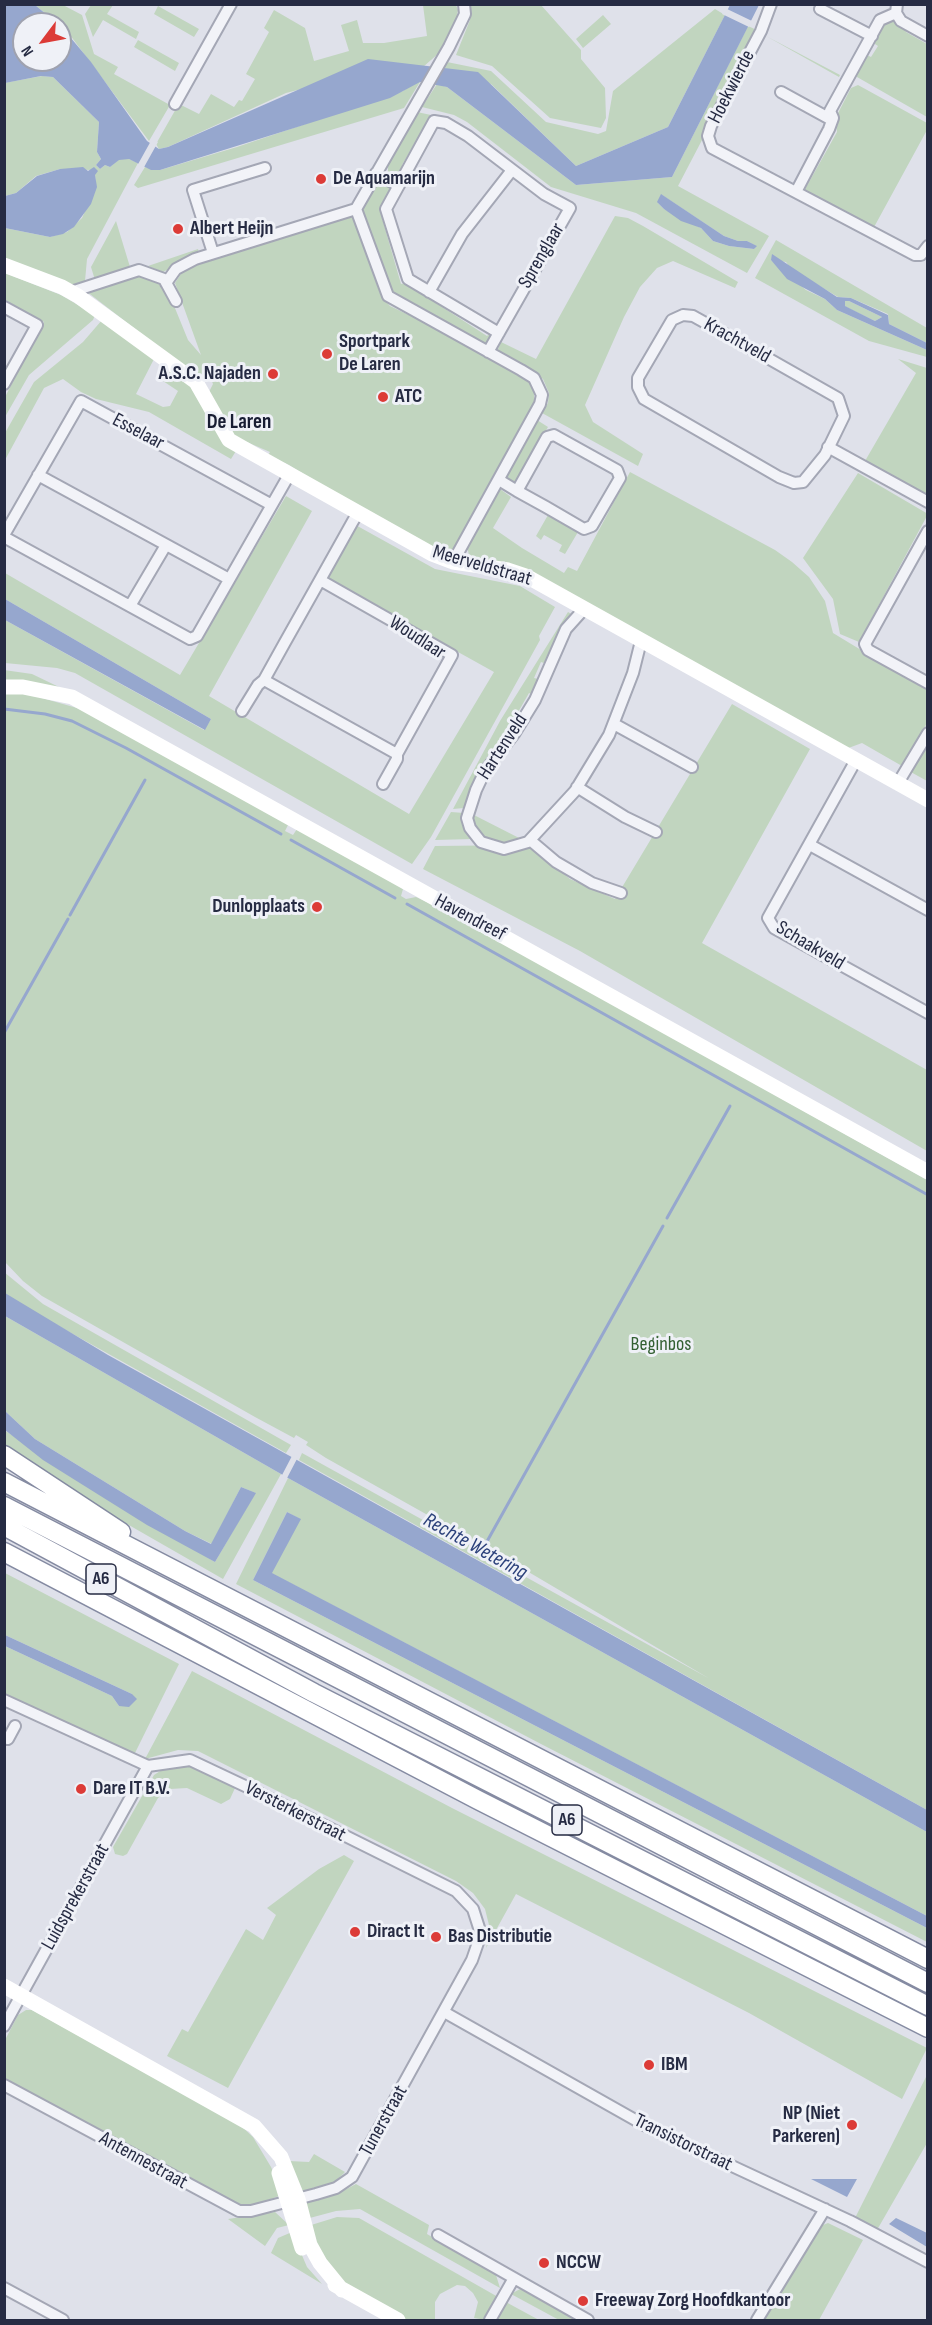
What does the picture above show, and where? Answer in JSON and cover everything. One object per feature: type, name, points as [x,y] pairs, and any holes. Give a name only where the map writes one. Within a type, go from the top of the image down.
[{"type":"highway","name":"A6","points":[[4,1455],[108,1522],[159,1562]]},
{"type":"highway","name":"A6","points":[[4,1482],[927,1959]]},
{"type":"highway","name":"A6","points":[[4,1487],[213,1613]]},
{"type":"highway","name":"A6","points":[[4,1506],[927,1983]]},
{"type":"highway","name":"A6","points":[[4,1526],[202,1633],[927,2006]]},
{"type":"highway","name":"A6","points":[[4,1552],[192,1652],[927,2028]]},
{"type":"highway","name":"A6","points":[[4,1566],[60,1593],[132,1620]]},
{"type":"highway","name":"A6","points":[[893,2010],[927,2037]]},
{"type":"street","points":[[175,104],[231,4]]},
{"type":"street","points":[[166,283],[176,269],[195,258],[356,209],[416,108],[460,27],[465,14],[464,4]]},
{"type":"street","name":"Hoekwierde","points":[[771,4],[761,31],[711,126],[708,138],[712,148],[915,255],[921,255],[927,246]]},
{"type":"street","points":[[820,9],[872,36]]},
{"type":"street","points":[[796,192],[832,120],[830,111],[880,20],[897,9],[902,21],[927,36]]},
{"type":"street","points":[[781,92],[832,120]]},
{"type":"street","name":"Sprenglaar","points":[[488,352],[499,333],[570,208],[544,194],[468,135],[446,123],[434,121],[397,185],[386,209],[408,279],[499,333]]},
{"type":"street","points":[[213,253],[193,190],[265,168]]},
{"type":"street","points":[[429,292],[462,234],[512,170]]},
{"type":"street","points":[[376,173],[397,185]]},
{"type":"street","points":[[356,209],[388,296],[534,378],[542,394],[540,404],[453,562]]},
{"type":"street","name":"Meerveldstraat","points":[[4,265],[71,292],[196,382],[229,440],[289,475],[432,554],[453,562],[519,573],[927,800]]},
{"type":"street","points":[[71,292],[139,270],[151,272],[166,283],[176,301]]},
{"type":"street","points":[[4,307],[38,326],[4,384]]},
{"type":"street","name":"Krachtveld","points":[[683,315],[693,316],[838,398],[844,416],[828,447],[810,476],[803,482],[794,483],[644,399],[638,387],[638,378],[672,320],[683,315]]},
{"type":"street","name":"Esselaar","points":[[270,504],[81,401],[4,536],[190,639],[197,636],[270,504],[289,475]]},
{"type":"street","points":[[499,480],[518,491],[584,529],[591,526],[620,478],[617,470],[554,435],[547,437],[518,491]]},
{"type":"street","points":[[828,447],[927,502]]},
{"type":"street","points":[[38,475],[229,579]]},
{"type":"street","points":[[242,711],[258,685],[264,680],[358,513]]},
{"type":"street","points":[[927,531],[865,644],[868,650],[927,683]]},
{"type":"street","points":[[130,606],[166,545]]},
{"type":"street","name":"Woudlaar","points":[[320,580],[452,655],[397,754],[397,759],[383,784]]},
{"type":"street","name":"Hartenveld","points":[[530,840],[511,848],[488,846],[481,842],[470,828],[467,818],[469,807],[486,771],[514,734],[535,700],[566,628],[584,609]]},
{"type":"street","points":[[621,893],[592,883],[556,862],[530,840],[577,787],[614,724],[641,641]]},
{"type":"street","points":[[264,680],[397,754]]},
{"type":"street","name":"Havendreef","points":[[4,687],[23,687],[72,698],[927,1172]]},
{"type":"street","points":[[614,724],[693,767]]},
{"type":"street","points":[[898,783],[927,733]]},
{"type":"street","name":"Schaakveld","points":[[856,760],[768,918],[770,924],[927,1013]]},
{"type":"street","points":[[577,787],[625,817],[656,832]]},
{"type":"street","points":[[810,845],[927,910]]},
{"type":"street","points":[[4,1700],[148,1767]]},
{"type":"street","points":[[8,1739],[15,1726]]},
{"type":"street","name":"Versterkerstraat","points":[[148,1767],[190,1760],[456,1891],[473,1909],[479,1921],[481,1934],[472,1960],[444,2012]]},
{"type":"street","name":"Luidsprekerstraat","points":[[4,2026],[148,1767]]},
{"type":"street","points":[[4,1986],[21,1998],[233,2116],[254,2132],[276,2163],[292,2201],[299,2242],[312,2265],[342,2290],[398,2320]]},
{"type":"street","name":"Tunerstraat","points":[[292,2201],[336,2188],[352,2176],[444,2012]]},
{"type":"street","name":"Transistorstraat","points":[[444,2012],[635,2121],[825,2209],[927,2262]]},
{"type":"street","name":"Antennestraat","points":[[4,2085],[227,2207],[239,2211],[251,2211],[292,2201]]},
{"type":"street","points":[[757,2320],[825,2209]]},
{"type":"street","points":[[438,2235],[588,2320]]},
{"type":"street","points":[[490,2320],[514,2278]]},
{"type":"street","points":[[4,2288],[63,2320]]},
{"type":"green space","points":[[35,5],[63,5],[82,15],[94,54],[118,67],[114,74],[170,105],[149,141],[72,38],[72,12],[44,12]]},
{"type":"green space","points":[[91,5],[113,5],[107,14],[139,32],[136,39],[103,20],[93,37],[85,14]]},
{"type":"green space","points":[[423,5],[456,5],[458,10],[456,21],[439,53],[423,67],[398,64],[286,93],[168,147],[159,149],[156,144],[177,107],[181,105],[199,114],[211,94],[234,107],[239,100],[242,101],[255,79],[246,74],[269,32],[264,28],[274,10],[305,28],[314,61],[349,51],[341,25],[357,20],[363,43],[384,43],[427,36]]},
{"type":"green space","points":[[470,5],[541,5],[581,50],[581,59],[605,88],[606,118],[601,128],[550,118],[492,66],[456,55],[470,20]]},
{"type":"green space","points":[[158,6],[199,29],[194,37],[154,14]]},
{"type":"green space","points":[[715,9],[725,15],[668,127],[576,166],[491,84],[444,68],[447,62],[491,71],[546,122],[598,134],[606,131],[613,91]]},
{"type":"green space","points":[[603,15],[611,24],[583,48],[576,39]]},
{"type":"green space","points":[[894,20],[904,26],[906,32],[927,44],[927,117],[857,77],[855,72],[865,54],[871,57],[878,46],[872,42],[882,23]]},
{"type":"green space","points":[[748,26],[759,31],[678,186],[769,236],[747,273],[636,213],[551,187],[467,122],[454,115],[422,107],[437,84],[447,87],[576,185],[672,177]],"holes":[[[662,195],[724,236],[738,241],[747,241],[756,246],[754,249],[729,246],[713,241],[701,228],[664,209],[658,203]]]},
{"type":"green space","points":[[766,36],[840,75],[839,77]]},
{"type":"green space","points":[[138,40],[179,63],[175,71],[134,47]]},
{"type":"green space","points":[[42,76],[53,77],[99,122],[97,152],[101,159],[96,165],[100,169],[105,165],[110,167],[119,159],[129,159],[138,163],[87,259],[85,281],[72,285],[5,262],[5,228],[50,237],[67,232],[82,218],[96,187],[95,175],[91,170],[60,169],[36,176],[16,193],[5,196],[4,83]]},
{"type":"green space","points":[[415,82],[420,82],[404,108],[138,188],[134,185],[145,167],[160,170],[237,147],[403,91]]},
{"type":"green space","points":[[858,85],[927,123],[927,130],[873,229],[804,191],[837,132],[835,119],[851,88]]},
{"type":"green space","points":[[417,112],[431,115],[431,122],[427,122],[402,165],[405,167],[396,177],[388,172],[388,166]]},
{"type":"green space","points":[[385,182],[393,190],[380,211],[401,284],[405,283],[487,336],[490,333],[492,339],[490,344],[484,346],[389,290],[362,209],[377,183]]},
{"type":"green space","name":"Sportpark De Laren","points":[[348,215],[356,219],[381,296],[390,306],[440,330],[532,382],[534,404],[523,431],[453,553],[444,555],[360,510],[289,465],[268,455],[270,452],[235,437],[209,392],[213,384],[210,376],[201,380],[86,291],[137,276],[157,280],[168,291],[188,340],[201,355],[175,283],[182,272],[199,261]]},
{"type":"green space","points":[[615,216],[628,218],[643,226],[738,282],[735,288],[673,261],[657,268],[640,287],[624,317],[585,405],[593,422],[643,454],[638,466],[542,413],[548,403],[549,393],[543,379],[501,355],[498,349],[501,342],[536,359]]},
{"type":"green space","points":[[116,221],[130,267],[95,280],[91,267]]},
{"type":"green space","points":[[776,240],[927,328],[927,343],[889,324],[888,314],[851,298],[838,297],[791,269],[786,262],[771,260],[806,290],[825,299],[837,310],[927,350],[927,357],[869,341],[755,278]]},
{"type":"green space","points":[[198,249],[199,253],[163,272],[148,266]]},
{"type":"green space","points":[[5,273],[61,295],[95,315],[93,320],[29,375],[5,417],[5,397],[44,322],[5,300]]},
{"type":"green space","points":[[845,301],[882,317],[875,321],[844,306]]},
{"type":"green space","points":[[102,320],[154,359],[136,394],[163,407],[170,406],[178,391],[157,377],[163,366],[191,384],[236,451],[231,459],[149,412],[96,399],[63,379],[44,388],[5,460],[5,433],[34,382],[83,342]]},
{"type":"green space","points":[[898,359],[927,368],[927,495],[865,461],[916,373]]},
{"type":"green space","points":[[537,420],[548,427],[515,483],[504,477]]},
{"type":"green space","points":[[630,472],[775,550],[792,562],[809,577],[825,601],[833,633],[927,690],[927,723],[902,766],[862,743],[843,750],[575,599],[472,560],[469,555],[467,546],[500,489],[511,497],[493,528],[564,573],[568,567],[577,571]]},
{"type":"green space","points":[[858,473],[928,514],[859,642],[840,634],[833,599],[803,558]]},
{"type":"green space","points":[[286,496],[312,511],[209,696],[409,814],[494,672],[325,578],[352,523],[435,569],[520,586],[555,607],[539,636],[540,640],[431,837],[412,864],[75,673],[57,668],[5,663],[5,620],[204,730],[211,719],[5,599],[5,573],[180,675]]},
{"type":"green space","points":[[548,515],[578,532],[565,554],[559,551],[562,545],[544,535],[541,540],[536,536]]},
{"type":"green space","points":[[568,612],[573,615],[552,645],[544,663],[541,662],[534,678],[538,679],[533,695],[529,693],[509,728],[475,773],[479,777],[464,808],[453,809],[500,721]]},
{"type":"green space","points":[[4,670],[32,674],[59,687],[5,681]]},
{"type":"green space","name":"Beginbos","points":[[5,692],[28,694],[84,710],[289,823],[285,831],[293,835],[297,829],[401,887],[403,889],[401,896],[406,899],[416,897],[452,914],[927,1180],[927,1810],[299,1460],[302,1453],[710,1679],[515,1564],[326,1458],[306,1445],[308,1442],[296,1435],[294,1438],[255,1417],[42,1296],[23,1281],[5,1262]]},
{"type":"green space","points":[[732,704],[810,749],[702,943],[927,1070],[927,1151],[580,951],[423,869],[435,846],[529,845],[570,879],[615,899]]},
{"type":"green space","points":[[927,738],[927,781],[909,771]]},
{"type":"green space","points":[[451,812],[464,813],[472,839],[435,840]]},
{"type":"green space","points":[[472,814],[523,840],[508,846],[482,838],[472,820]]},
{"type":"green space","points":[[4,1272],[43,1304],[291,1445],[286,1453],[12,1300],[5,1293]]},
{"type":"green space","points":[[5,1316],[281,1474],[223,1579],[66,1489],[5,1444],[4,1430],[215,1562],[255,1493],[241,1487],[212,1544],[185,1531],[35,1439],[5,1411]]},
{"type":"green space","points":[[288,1478],[927,1832],[927,1916],[271,1573],[300,1519],[287,1512],[253,1580],[927,1928],[927,1942],[236,1584]]},
{"type":"green space","points":[[5,1573],[179,1664],[134,1755],[5,1694],[5,1646],[112,1696],[119,1706],[132,1694],[5,1635]]},
{"type":"green space","points":[[192,1671],[452,1808],[927,2048],[902,2099],[749,2013],[516,1894],[486,1948],[490,1929],[485,1909],[473,1893],[456,1881],[198,1751],[178,1750],[145,1759]]},
{"type":"green space","points":[[190,1765],[235,1788],[230,1799],[221,1804],[187,1788],[170,1789],[158,1798],[127,1854],[123,1856],[115,1854],[113,1847],[154,1775],[168,1766]]},
{"type":"green space","points":[[344,1855],[354,1861],[228,2088],[167,2056],[182,2029],[188,2032],[246,1929],[263,1940],[276,1915],[267,1908],[319,1869]]},
{"type":"green space","points":[[26,2010],[32,2010],[239,2124],[253,2137],[271,2167],[278,2183],[279,2196],[252,2206],[241,2207],[222,2201],[5,2079],[5,2040],[18,2015]]},
{"type":"green space","points":[[927,2075],[927,2143],[877,2230],[855,2218]]},
{"type":"green space","points":[[314,2154],[345,2172],[331,2186],[303,2193],[289,2161],[309,2162]]},
{"type":"green space","points":[[356,2184],[429,2225],[427,2234],[496,2275],[500,2288],[360,2209],[336,2211],[306,2219],[304,2202],[339,2193]]},
{"type":"green space","points":[[275,2212],[289,2225],[277,2228],[265,2246],[228,2219]]},
{"type":"green space","points":[[337,2217],[359,2218],[498,2297],[486,2320],[474,2318],[478,2302],[465,2286],[457,2285],[440,2294],[435,2302],[435,2320],[405,2320],[343,2286],[324,2264],[308,2226]]},
{"type":"green space","points":[[828,2223],[863,2240],[819,2320],[763,2320],[823,2225]]},
{"type":"green space","points":[[292,2232],[307,2267],[322,2284],[271,2253],[278,2238]]},
{"type":"green space","points":[[520,2289],[577,2320],[559,2320],[511,2294]]},
{"type":"green space","points":[[504,2301],[539,2320],[493,2320]]},
{"type":"water","points":[[4,5],[35,5],[43,12],[12,12],[12,72],[72,72],[72,39],[91,62],[147,141],[159,149],[368,59],[478,72],[576,166],[668,127],[730,5],[759,5],[672,177],[576,185],[447,87],[420,82],[390,98],[160,170],[151,170],[129,159],[119,160],[110,167],[105,165],[100,169],[96,165],[101,159],[97,152],[99,122],[53,77],[41,76],[5,83]]},
{"type":"water","points":[[83,167],[88,171],[94,167],[98,171],[95,175],[97,187],[91,204],[74,227],[63,234],[50,237],[5,228],[5,196],[16,193],[37,176],[60,169]]},
{"type":"water","points":[[661,194],[724,236],[738,241],[747,241],[757,246],[754,249],[729,246],[713,241],[701,228],[681,221],[664,209],[657,202]]},
{"type":"water","points":[[772,254],[837,297],[851,298],[888,315],[889,324],[927,343],[927,350],[837,310],[825,299],[787,279],[771,260]],"holes":[[[845,301],[882,317],[875,321],[845,306]]]},
{"type":"water","points":[[5,599],[211,719],[205,730],[5,620]]},
{"type":"water","points":[[5,1293],[108,1355],[927,1810],[927,1832],[288,1478],[5,1316]]},
{"type":"water","points":[[5,1411],[35,1439],[185,1531],[211,1544],[241,1487],[256,1493],[215,1562],[147,1525],[43,1460],[5,1430]]},
{"type":"water","points":[[287,1512],[301,1519],[272,1573],[927,1916],[927,1928],[253,1580]]},
{"type":"water","points":[[5,1635],[132,1694],[137,1699],[129,1707],[119,1706],[112,1696],[5,1646]]},
{"type":"water","points":[[811,2179],[857,2179],[847,2197]]},
{"type":"water","points":[[896,2218],[927,2233],[927,2247],[889,2224]]},
{"type":"pier","points":[[725,8],[752,21],[749,27],[722,14]]},
{"type":"pier","points":[[152,139],[158,142],[143,169],[137,166]]},
{"type":"pier","points":[[293,1454],[298,1457],[286,1480],[281,1477]]},
{"type":"waterway","points":[[4,709],[45,714],[72,721],[126,748],[281,834]]},
{"type":"waterway","points":[[70,915],[145,780]]},
{"type":"waterway","points":[[291,840],[395,898]]},
{"type":"waterway","points":[[407,904],[928,1195]]},
{"type":"waterway","points":[[4,1033],[68,919]]},
{"type":"waterway","points":[[667,1218],[730,1106]]},
{"type":"waterway","name":"Rechte Wetering","points":[[485,1545],[663,1226]]},
{"type":"place","name":"De Aquamarijn","points":[[321,179]]},
{"type":"place","name":"Albert Heijn","points":[[178,229]]},
{"type":"place","name":"Sportpark De Laren","points":[[327,354]]},
{"type":"place","name":"A.S.C. Najaden","points":[[273,374]]},
{"type":"place","name":"ATC","points":[[383,397]]},
{"type":"place","name":"Dunlopplaats","points":[[317,907]]},
{"type":"place","name":"Dare IT B.V.","points":[[81,1789]]},
{"type":"place","name":"Diract It","points":[[355,1932]]},
{"type":"place","name":"Bas Distributie","points":[[436,1937]]},
{"type":"place","name":"IBM","points":[[649,2065]]},
{"type":"place","name":"NP (Niet Parkeren)","points":[[852,2125]]},
{"type":"place","name":"NCCW","points":[[544,2263]]},
{"type":"place","name":"Freeway Zorg Hoofdkantoor","points":[[583,2301]]},
{"type":"district","name":"De Laren","points":[[239,423]]}]
